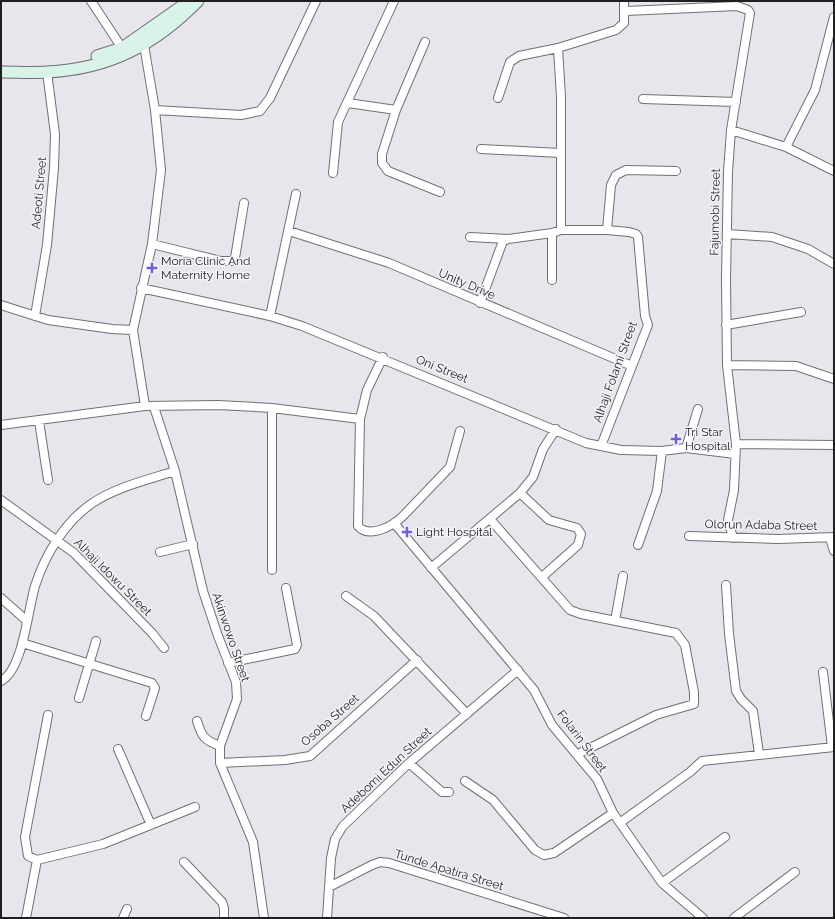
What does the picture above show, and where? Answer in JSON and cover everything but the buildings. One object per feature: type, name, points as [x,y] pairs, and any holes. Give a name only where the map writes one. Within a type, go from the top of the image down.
[{"type":"main road","points":[[1,65],[46,65],[87,58],[122,48],[189,1]]},
{"type":"main road","points":[[1,72],[47,72],[96,64],[123,56],[144,45],[174,24],[198,1]]},
{"type":"street","points":[[91,1],[122,48]]},
{"type":"street","points":[[155,110],[241,115],[260,110],[270,98],[316,1]]},
{"type":"street","points":[[333,173],[338,122],[394,1]]},
{"type":"street","points":[[498,98],[510,62],[519,56],[558,48],[616,30],[624,23],[626,11],[624,1]]},
{"type":"street","name":"Fajumobi Street","points":[[626,11],[737,6],[748,10],[750,13],[731,130],[728,172],[726,325],[727,365],[736,444],[734,490],[728,520],[733,538]]},
{"type":"street","points":[[786,147],[815,90],[834,17]]},
{"type":"street","points":[[425,42],[396,110],[382,154],[382,162],[388,170],[440,192]]},
{"type":"street","points":[[144,45],[155,110],[161,170],[152,244],[141,288],[133,330],[145,406]]},
{"type":"street","points":[[558,48],[561,97],[561,230]]},
{"type":"street","name":"Adeoti Street","points":[[35,316],[47,245],[56,134],[47,72]]},
{"type":"street","points":[[643,98],[736,102]]},
{"type":"street","points":[[348,103],[396,110]]},
{"type":"street","points":[[731,130],[786,147],[834,171]]},
{"type":"street","points":[[481,149],[560,153]]},
{"type":"street","points":[[607,230],[611,186],[616,175],[626,170],[676,171]]},
{"type":"street","points":[[270,316],[296,194]]},
{"type":"street","points":[[152,244],[221,261],[232,261],[235,258],[244,203]]},
{"type":"street","name":"Alhaji Folami Street","points":[[470,237],[508,239],[552,233],[561,230],[607,230],[629,232],[636,234],[638,237],[648,325],[601,446]]},
{"type":"street","name":"Unity Drive","points":[[289,231],[389,263],[480,303],[632,366]]},
{"type":"street","points":[[552,233],[552,280]]},
{"type":"street","points":[[727,234],[772,237],[808,249],[834,264]]},
{"type":"street","points":[[480,303],[503,241],[508,239]]},
{"type":"street","name":"Oni Street","points":[[141,288],[270,316],[302,326],[383,357],[556,429],[570,437],[601,446],[621,450],[662,451],[686,448],[735,454]]},
{"type":"street","points":[[1,305],[48,320],[112,329],[133,330]]},
{"type":"street","points":[[726,325],[801,312]]},
{"type":"street","points":[[383,357],[367,390],[360,419],[358,526],[365,532],[373,532],[399,520],[450,467],[460,431]]},
{"type":"street","points":[[727,365],[796,366],[834,379]]},
{"type":"street","points":[[1,425],[145,406],[154,407],[218,404],[272,408],[360,419]]},
{"type":"street","name":"Akinwowo Street","points":[[154,407],[176,471],[203,591],[236,682],[237,699],[220,746],[220,763],[253,842],[264,918]]},
{"type":"street","points":[[272,408],[272,570]]},
{"type":"street","points":[[686,448],[698,409]]},
{"type":"street","points":[[39,421],[48,480]]},
{"type":"street","points":[[431,568],[520,492],[533,477],[543,449],[556,429]]},
{"type":"street","points":[[736,444],[834,445]]},
{"type":"street","points":[[638,545],[657,491],[662,451]]},
{"type":"street","points":[[1,681],[10,673],[22,643],[36,585],[57,539],[81,513],[103,497],[134,484],[176,471]]},
{"type":"street","points":[[520,492],[549,520],[577,528],[581,534],[578,545],[542,577]]},
{"type":"street","name":"Alhaji Idowu Street","points":[[1,500],[57,539],[74,553],[152,633],[164,648]]},
{"type":"street","points":[[490,519],[570,610],[581,614],[676,632],[685,645],[694,692],[694,704],[656,715],[578,754]]},
{"type":"street","name":"Folarin Street","points":[[394,523],[534,690],[552,725],[578,754],[597,780],[613,813],[621,822],[643,857],[662,883],[703,918]]},
{"type":"street","name":"Olorun Adaba Street","points":[[688,536],[778,539],[832,537]]},
{"type":"street","points":[[832,537],[834,551]]},
{"type":"street","points":[[160,552],[193,544]]},
{"type":"street","points":[[615,621],[622,576]]},
{"type":"street","points":[[726,585],[729,634],[736,691],[741,699],[753,711],[759,754]]},
{"type":"street","points":[[228,662],[294,649],[297,645],[286,588]]},
{"type":"street","points":[[346,596],[374,616],[467,714]]},
{"type":"street","points":[[1,598],[27,621]]},
{"type":"street","points":[[79,698],[96,641]]},
{"type":"street","points":[[22,643],[152,682],[155,688],[146,716]]},
{"type":"street","name":"Osoba Street","points":[[220,763],[285,760],[310,756],[417,660]]},
{"type":"street","name":"Adebomi Edun Street","points":[[327,918],[329,869],[333,848],[339,832],[365,804],[518,670]]},
{"type":"street","points":[[621,822],[690,772],[702,761],[833,747],[823,672]]},
{"type":"street","points":[[48,715],[25,838],[26,853],[28,856],[37,860],[53,855],[84,849],[196,807]]},
{"type":"street","points":[[197,721],[202,734],[207,741],[220,746]]},
{"type":"street","points":[[118,749],[151,825]]},
{"type":"street","points":[[410,764],[442,792],[450,792]]},
{"type":"street","points":[[465,781],[493,800],[534,850],[544,856],[554,854],[613,813]]},
{"type":"street","points":[[662,883],[725,836]]},
{"type":"street","points":[[26,918],[37,860]]},
{"type":"street","points":[[184,862],[222,902],[224,908],[224,918]]},
{"type":"street","name":"Tunde Apatira Street","points":[[329,887],[372,865],[380,862],[388,863],[564,918]]},
{"type":"street","points":[[734,918],[795,872]]},
{"type":"street","points":[[123,918],[127,909]]},
{"type":"place","name":"Moria Clinic And Maternity Home","points":[[152,268]]},
{"type":"place","name":"Tri Star Hospital","points":[[676,439]]},
{"type":"place","name":"Light Hospital","points":[[407,532]]}]
